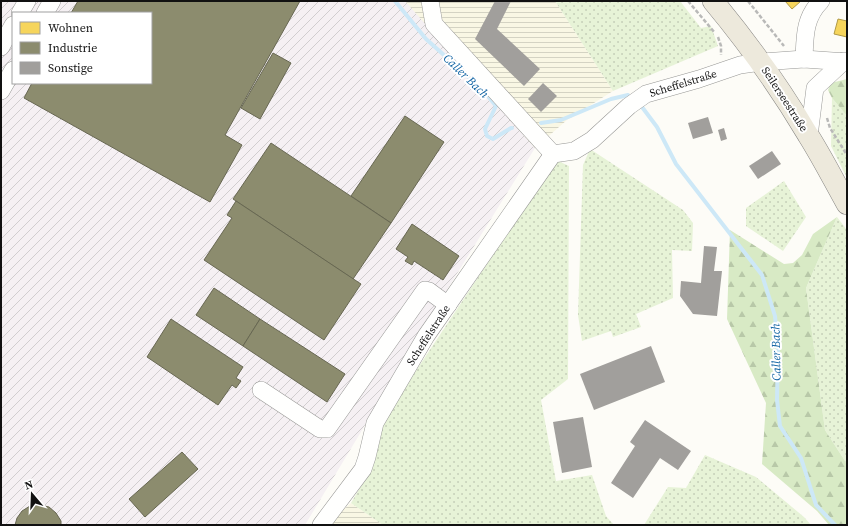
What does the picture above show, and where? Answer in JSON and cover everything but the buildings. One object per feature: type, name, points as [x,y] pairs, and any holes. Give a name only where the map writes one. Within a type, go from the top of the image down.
[{"type":"main road","name":"Seilerseestraße","points":[[713,1],[760,62],[809,136],[847,204]]},
{"type":"street","points":[[21,12],[27,1]]},
{"type":"street","points":[[46,12],[52,1]]},
{"type":"street","points":[[430,1],[434,24],[552,154]]},
{"type":"street","points":[[804,59],[805,36],[810,15],[821,1]]},
{"type":"street","points":[[1,47],[12,28]]},
{"type":"street","name":"Scheffelstraße","points":[[321,525],[363,469],[375,423],[426,336],[552,154],[574,151],[580,148],[592,140],[629,106],[646,94],[699,79],[740,65],[804,59],[845,62]]},
{"type":"street","points":[[809,136],[815,88],[845,62]]},
{"type":"street","points":[[1,91],[12,72]]},
{"type":"street","points":[[261,390],[320,429],[327,429],[425,290],[429,291],[448,305]]},
{"type":"path","points":[[688,1],[719,38],[721,56]]},
{"type":"shaded area","points":[[1,1],[406,1],[535,148],[427,322],[305,525],[1,525]]},
{"type":"shaded area","points":[[405,1],[555,1],[613,91],[567,120],[535,148]]},
{"type":"shaded area","points":[[351,503],[383,525],[326,525]]},
{"type":"green space","points":[[555,1],[680,1],[701,28],[711,26],[718,46],[613,91]]},
{"type":"green space","points":[[847,79],[847,116],[832,98],[828,90],[831,83]]},
{"type":"green space","points":[[832,98],[847,116],[847,178],[831,146]]},
{"type":"green space","points":[[590,149],[683,210],[693,223],[692,251],[672,250],[673,298],[636,314],[641,327],[613,337],[611,331],[582,341],[578,315],[583,165]]},
{"type":"green space","points":[[556,160],[569,166],[568,379],[541,400],[556,481],[592,475],[606,516],[614,525],[383,525],[351,503],[374,464],[380,425]]},
{"type":"green space","points":[[784,181],[806,217],[783,251],[746,226],[746,208]]},
{"type":"green space","points":[[837,217],[847,230],[847,464],[825,430],[806,288]]},
{"type":"green space","points":[[837,217],[806,288],[825,430],[847,464],[847,525],[829,525],[817,511],[762,464],[766,403],[727,319],[730,230],[784,264],[793,263],[802,255],[813,234]]},
{"type":"green space","points":[[705,455],[756,477],[804,517],[811,525],[644,525],[668,487],[686,488]]},
{"type":"waterway","name":"Caller Bach","points":[[395,1],[426,39],[483,90],[496,106],[485,129],[487,136],[493,139],[512,128]]},
{"type":"waterway","name":"Caller Bach","points":[[541,123],[561,120],[611,99],[628,95]]},
{"type":"waterway","name":"Caller Bach","points":[[642,107],[657,127],[676,164],[762,275],[775,316],[778,347],[777,400],[780,426],[801,458],[816,505],[835,525]]}]
